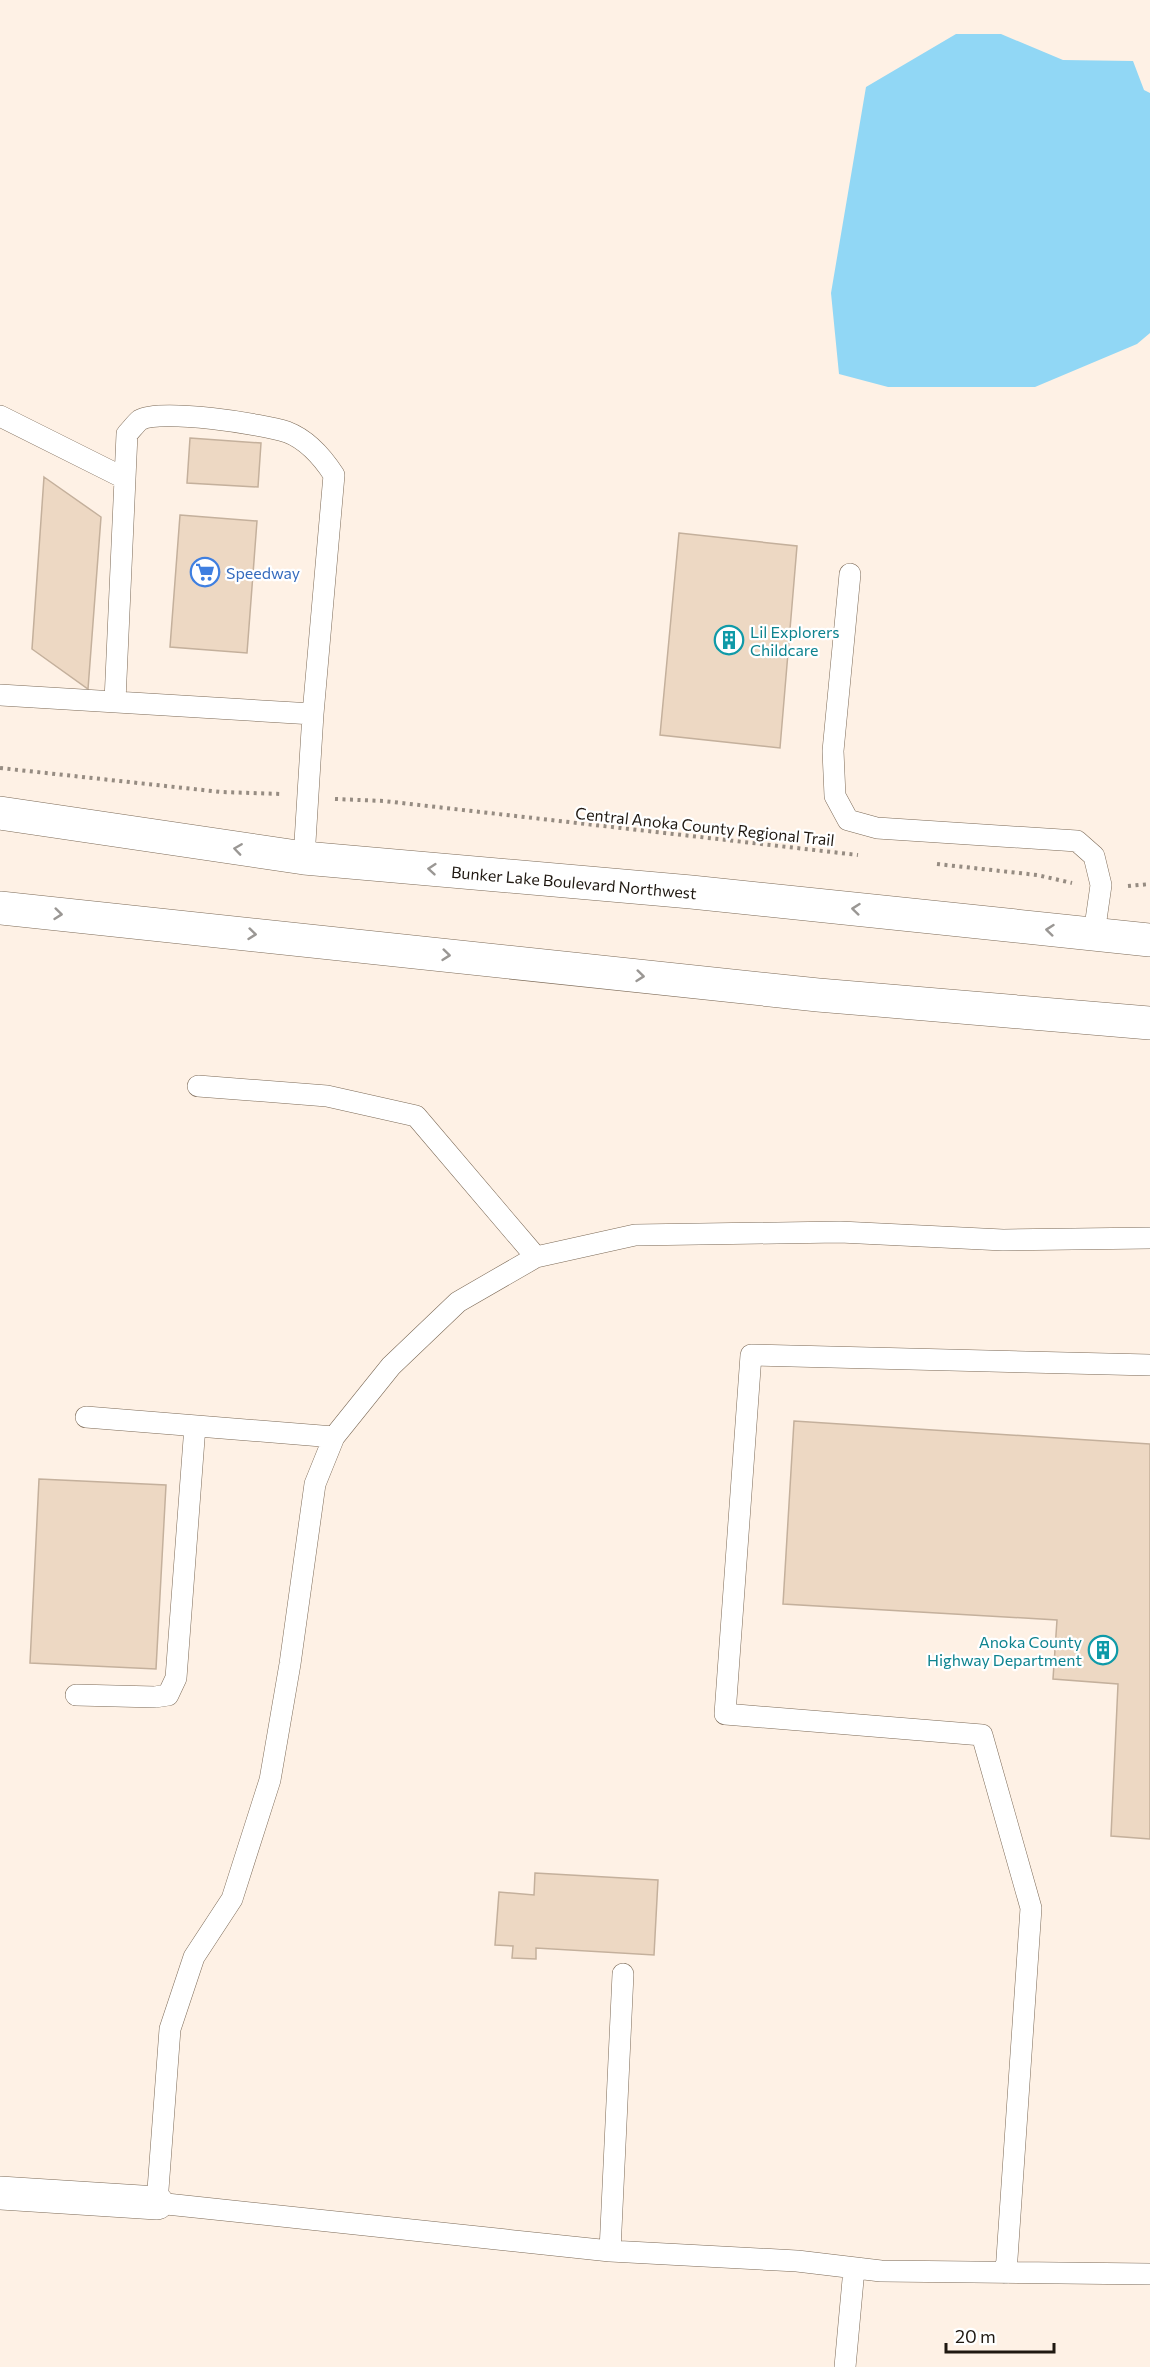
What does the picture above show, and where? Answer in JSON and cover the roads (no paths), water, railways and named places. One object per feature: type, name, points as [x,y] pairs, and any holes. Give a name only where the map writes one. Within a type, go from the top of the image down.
[{"type":"main road","name":"Bunker Lake Boulevard Northwest","points":[[0,813],[304,858],[691,892],[1150,940]]},
{"type":"main road","points":[[0,908],[818,995],[1150,1023]]},
{"type":"main road","points":[[0,2193],[157,2203]]},
{"type":"lane","points":[[0,416],[124,478]]},
{"type":"lane","points":[[115,701],[127,434],[141,420],[162,416],[244,422],[289,433],[320,454],[334,475],[313,714],[304,858]]},
{"type":"lane","points":[[850,574],[833,751],[835,796],[848,820],[877,828],[1077,842],[1094,856],[1101,885],[1094,934]]},
{"type":"lane","points":[[0,695],[313,714]]},
{"type":"lane","points":[[198,1086],[327,1096],[416,1116],[536,1257]]},
{"type":"lane","points":[[1150,1239],[1003,1240],[840,1232],[635,1235],[536,1257],[458,1302],[391,1366],[334,1437],[315,1484],[290,1665],[270,1780],[232,1899],[194,1957],[170,2029],[157,2203],[610,2251],[797,2261],[854,2269],[1150,2274]]},
{"type":"lane","points":[[1006,2273],[1031,1908],[982,1735],[725,1714],[751,1354],[1150,1365]]},
{"type":"lane","points":[[86,1416],[334,1437]]},
{"type":"lane","points":[[76,1695],[155,1697],[168,1695],[176,1678],[195,1426]]},
{"type":"lane","points":[[610,2251],[623,1974]]},
{"type":"lane","points":[[845,2367],[854,2269]]},
{"type":"water","points":[[956,34],[1001,34],[1063,60],[1133,61],[1144,90],[1150,93],[1150,333],[1137,344],[1035,387],[888,387],[839,374],[831,293],[866,87]]},
{"type":"place","name":"Speedway","points":[[205,572]]},
{"type":"place","name":"Lil Explorers Childcare","points":[[729,640]]},
{"type":"place","name":"Anoka County Highway Department","points":[[1103,1650]]}]
